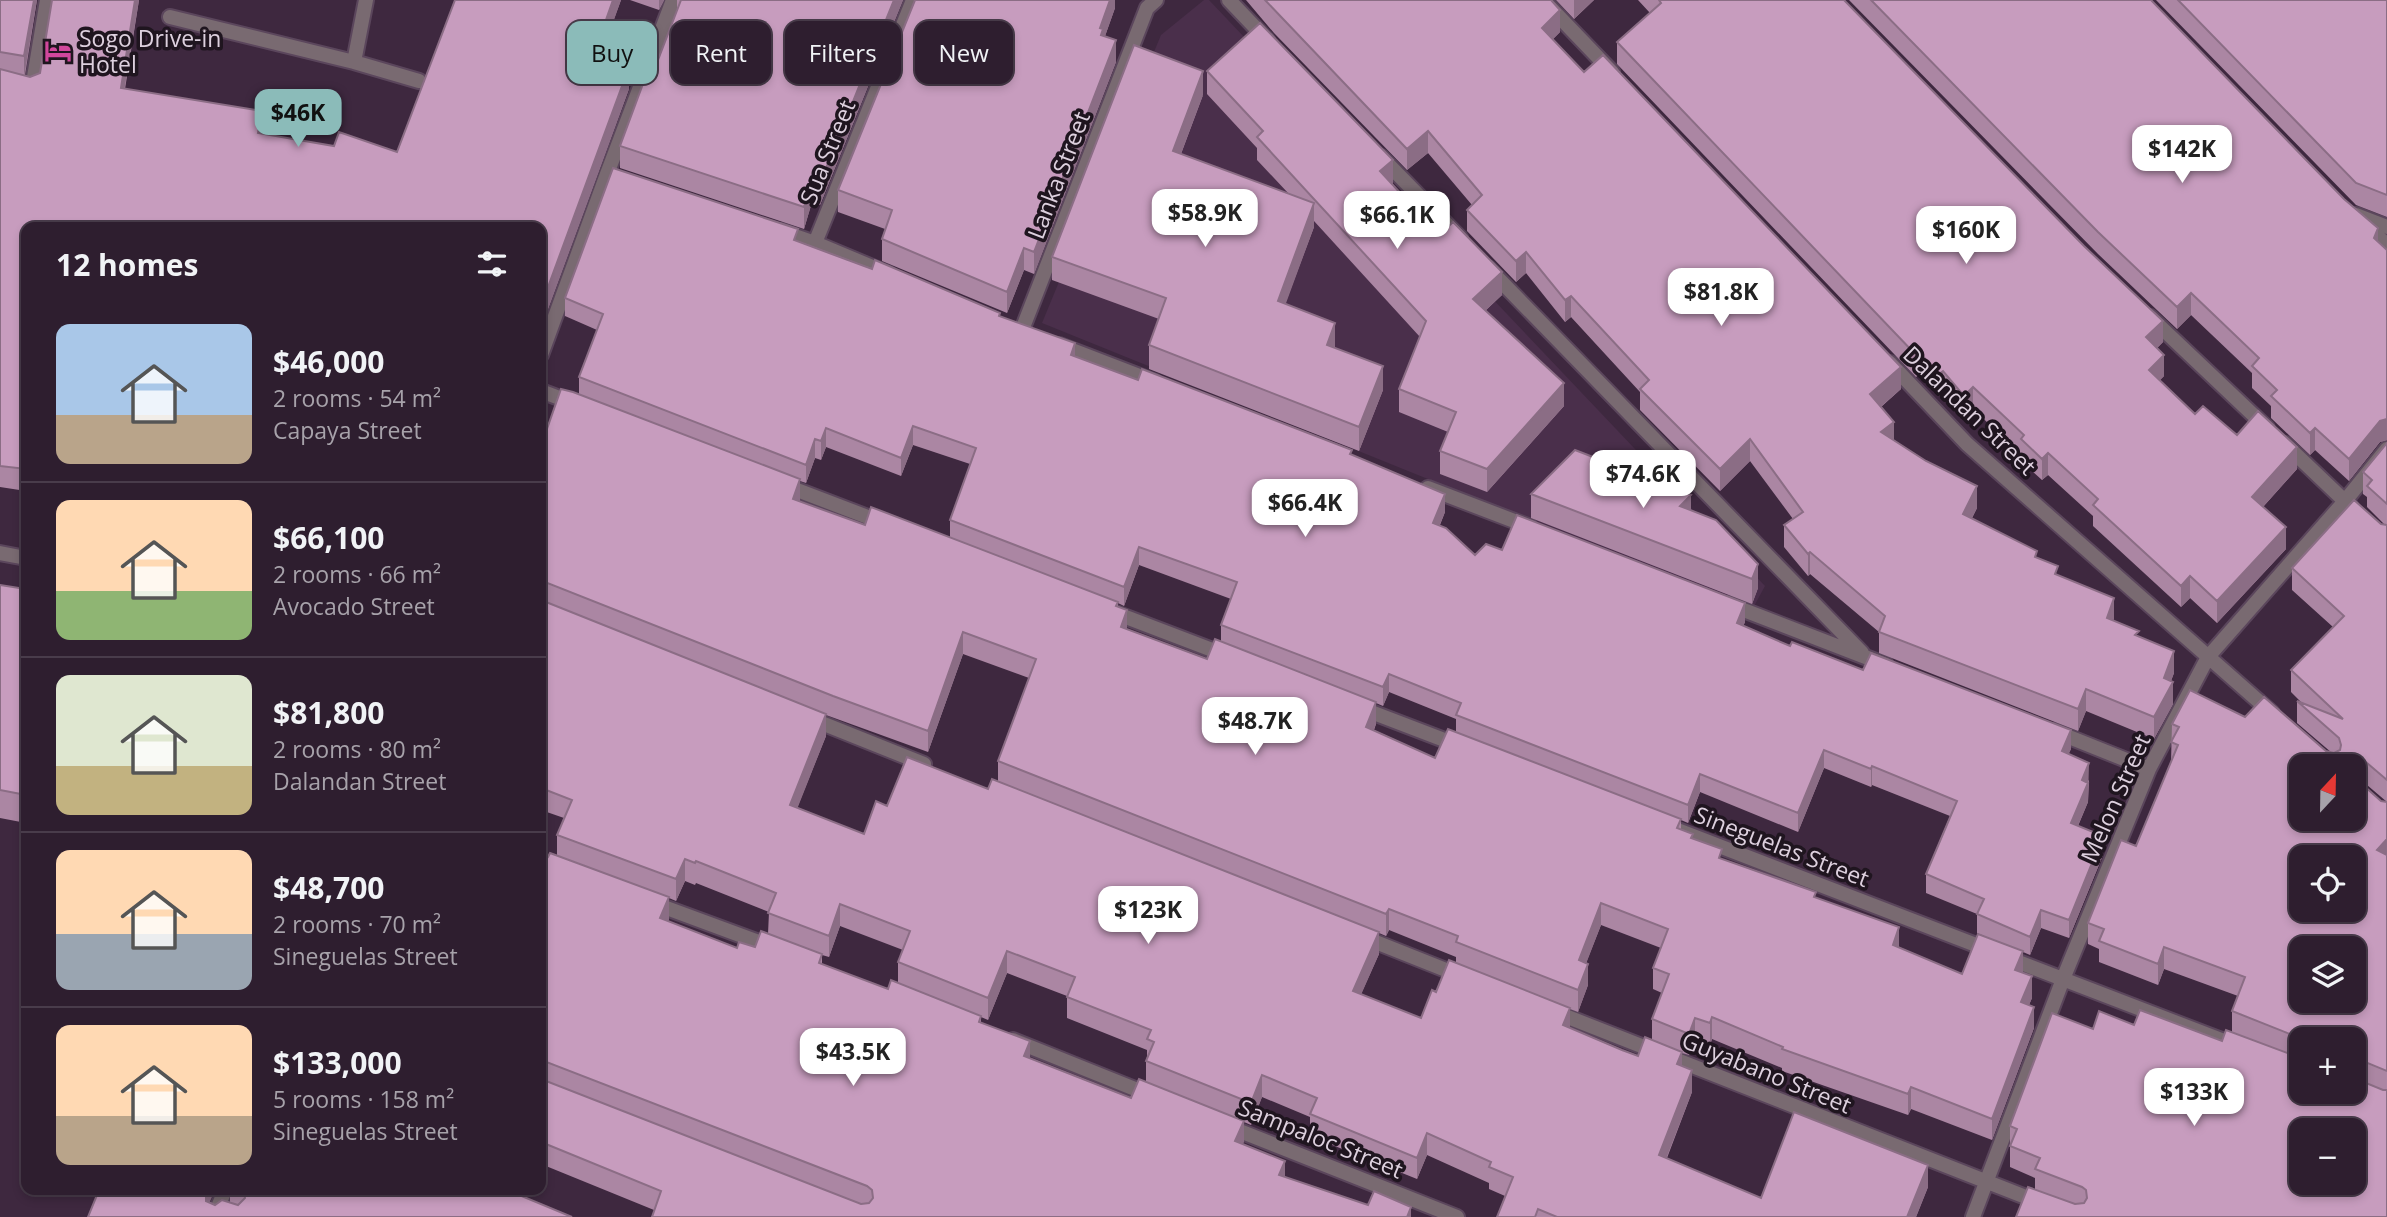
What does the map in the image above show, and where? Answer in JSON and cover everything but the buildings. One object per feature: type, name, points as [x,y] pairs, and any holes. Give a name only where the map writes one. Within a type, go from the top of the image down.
[{"type":"street","points":[[0,82],[32,89],[47,0]]},
{"type":"street","points":[[354,62],[366,0]]},
{"type":"street","points":[[546,343],[613,176],[673,0]]},
{"type":"street","name":"Sua Street","points":[[815,243],[913,0]]},
{"type":"street","points":[[1229,0],[1277,50]]},
{"type":"street","points":[[1543,0],[1620,81]]},
{"type":"street","name":"Lanka Street","points":[[1147,3],[1028,333],[1164,386]]},
{"type":"street","points":[[170,17],[354,62],[419,81]]},
{"type":"street","points":[[1373,149],[1865,657]]},
{"type":"street","points":[[2387,227],[2346,209],[2387,245]]},
{"type":"street","points":[[763,226],[815,243],[906,281]]},
{"type":"street","points":[[2142,309],[2366,520]]},
{"type":"street","name":"Dalandan Street","points":[[1880,353],[1967,444],[2280,721]]},
{"type":"street","points":[[546,393],[593,411]]},
{"type":"street","name":"Melon Street","points":[[1973,1217],[2063,979],[2149,769],[2208,657],[2387,449]]},
{"type":"street","points":[[775,481],[905,531]]},
{"type":"street","points":[[1411,481],[1541,531]]},
{"type":"street","points":[[0,553],[21,557]]},
{"type":"street","points":[[1709,596],[1904,672]]},
{"type":"street","points":[[1100,607],[1243,662]]},
{"type":"street","points":[[1347,702],[1478,753]]},
{"type":"street","points":[[801,715],[931,767]]},
{"type":"street","points":[[2046,728],[2149,769]]},
{"type":"street","name":"Sineguelas Street","points":[[1660,823],[2251,1051]]},
{"type":"street","points":[[645,900],[789,953]]},
{"type":"street","points":[[1348,931],[1478,982]]},
{"type":"street","name":"Guyabano Street","points":[[1543,1008],[2055,1208]]},
{"type":"street","points":[[995,1034],[1162,1100]]},
{"type":"street","name":"Sampaloc Street","points":[[1213,1120],[1457,1217]]},
{"type":"street","points":[[219,1213],[224,1195]]},
{"type":"shaded area","points":[[1204,0],[1209,0],[1765,586],[1752,610],[1042,323],[1161,35]]},
{"type":"place","name":"Sogo Drive-in Hotel","points":[[58,51]]}]
